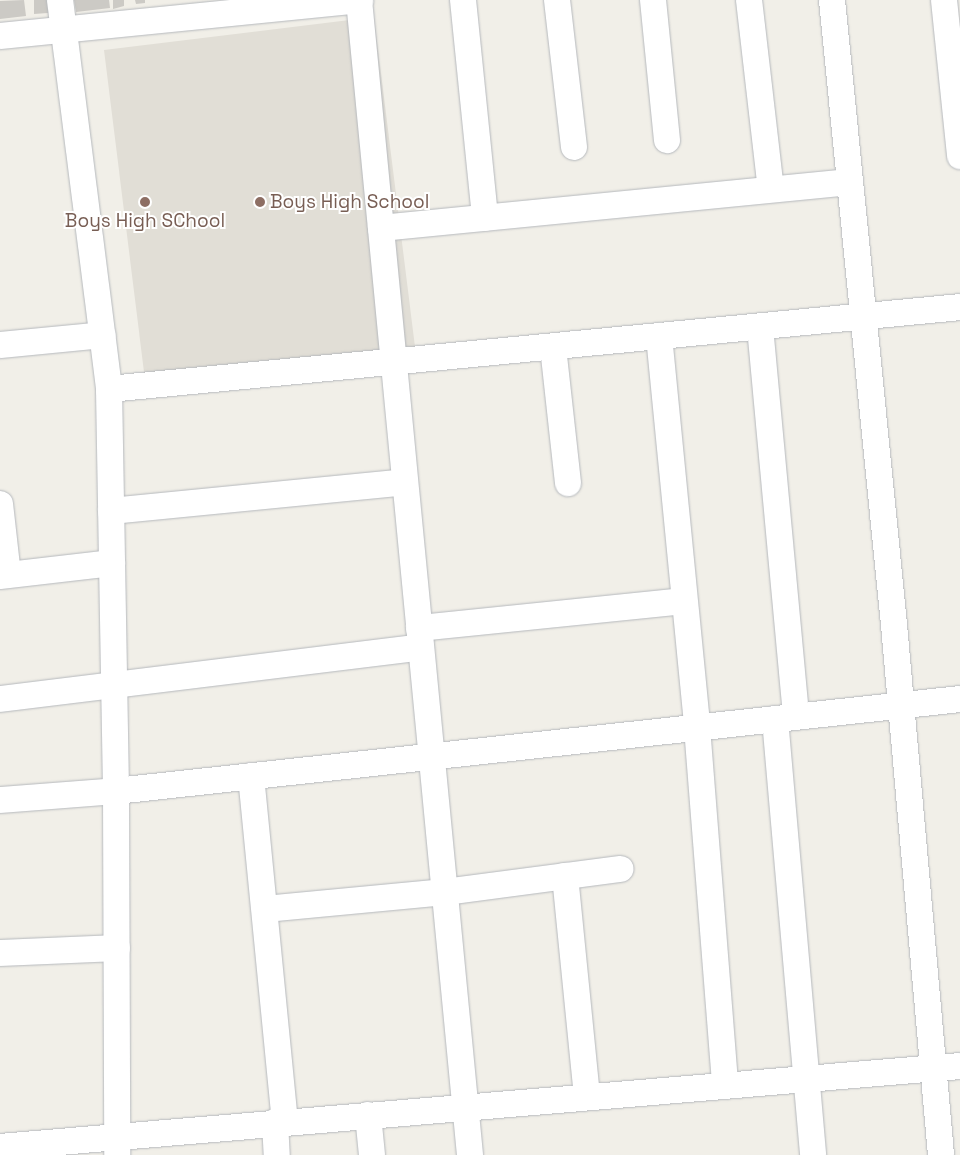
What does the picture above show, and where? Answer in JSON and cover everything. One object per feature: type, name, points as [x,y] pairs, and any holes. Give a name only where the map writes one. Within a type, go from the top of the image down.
[{"type":"street","points":[[60,0],[109,389],[115,687],[118,1145]]},
{"type":"street","points":[[0,36],[63,30],[215,7],[359,0],[470,1155]]},
{"type":"street","points":[[463,0],[485,218]]},
{"type":"street","points":[[557,0],[574,147]]},
{"type":"street","points":[[653,0],[667,140]]},
{"type":"street","points":[[749,0],[771,190]]},
{"type":"street","points":[[832,0],[901,705],[941,1155]]},
{"type":"street","points":[[944,0],[960,156]]},
{"type":"street","points":[[381,228],[850,182]]},
{"type":"street","points":[[109,389],[960,307]]},
{"type":"street","points":[[760,327],[786,718],[806,1078],[813,1155]]},
{"type":"street","points":[[0,344],[103,335]]},
{"type":"street","points":[[658,336],[697,727],[725,1085]]},
{"type":"street","points":[[553,347],[568,483]]},
{"type":"street","points":[[112,511],[405,482]]},
{"type":"street","points":[[0,504],[4,575],[112,563]]},
{"type":"street","points":[[0,699],[115,687],[420,637],[684,601]]},
{"type":"street","points":[[0,800],[116,791],[960,699]]},
{"type":"street","points":[[250,776],[265,909],[280,1122],[277,1155]]},
{"type":"street","points":[[265,909],[445,892],[620,869]]},
{"type":"street","points":[[565,876],[587,1096]]},
{"type":"street","points":[[0,953],[117,948]]},
{"type":"street","points":[[0,1147],[118,1145],[280,1122],[960,1066]]},
{"type":"street","points":[[368,1115],[372,1155]]},
{"type":"shaded area","name":"Boys High School","points":[[374,17],[416,355],[146,388],[104,50]]},
{"type":"building","points":[[24,0],[26,16],[0,19],[0,1]]},
{"type":"building","points":[[34,0],[58,0],[61,12],[34,14]]},
{"type":"building","points":[[74,0],[109,0],[110,8],[76,12]]},
{"type":"building","points":[[113,0],[124,0],[124,6],[113,9]]},
{"type":"building","points":[[135,0],[145,0],[145,3],[136,4]]},
{"type":"place","name":"Boys High SChool","points":[[145,202]]},
{"type":"place","name":"Boys High School","points":[[260,202]]}]
